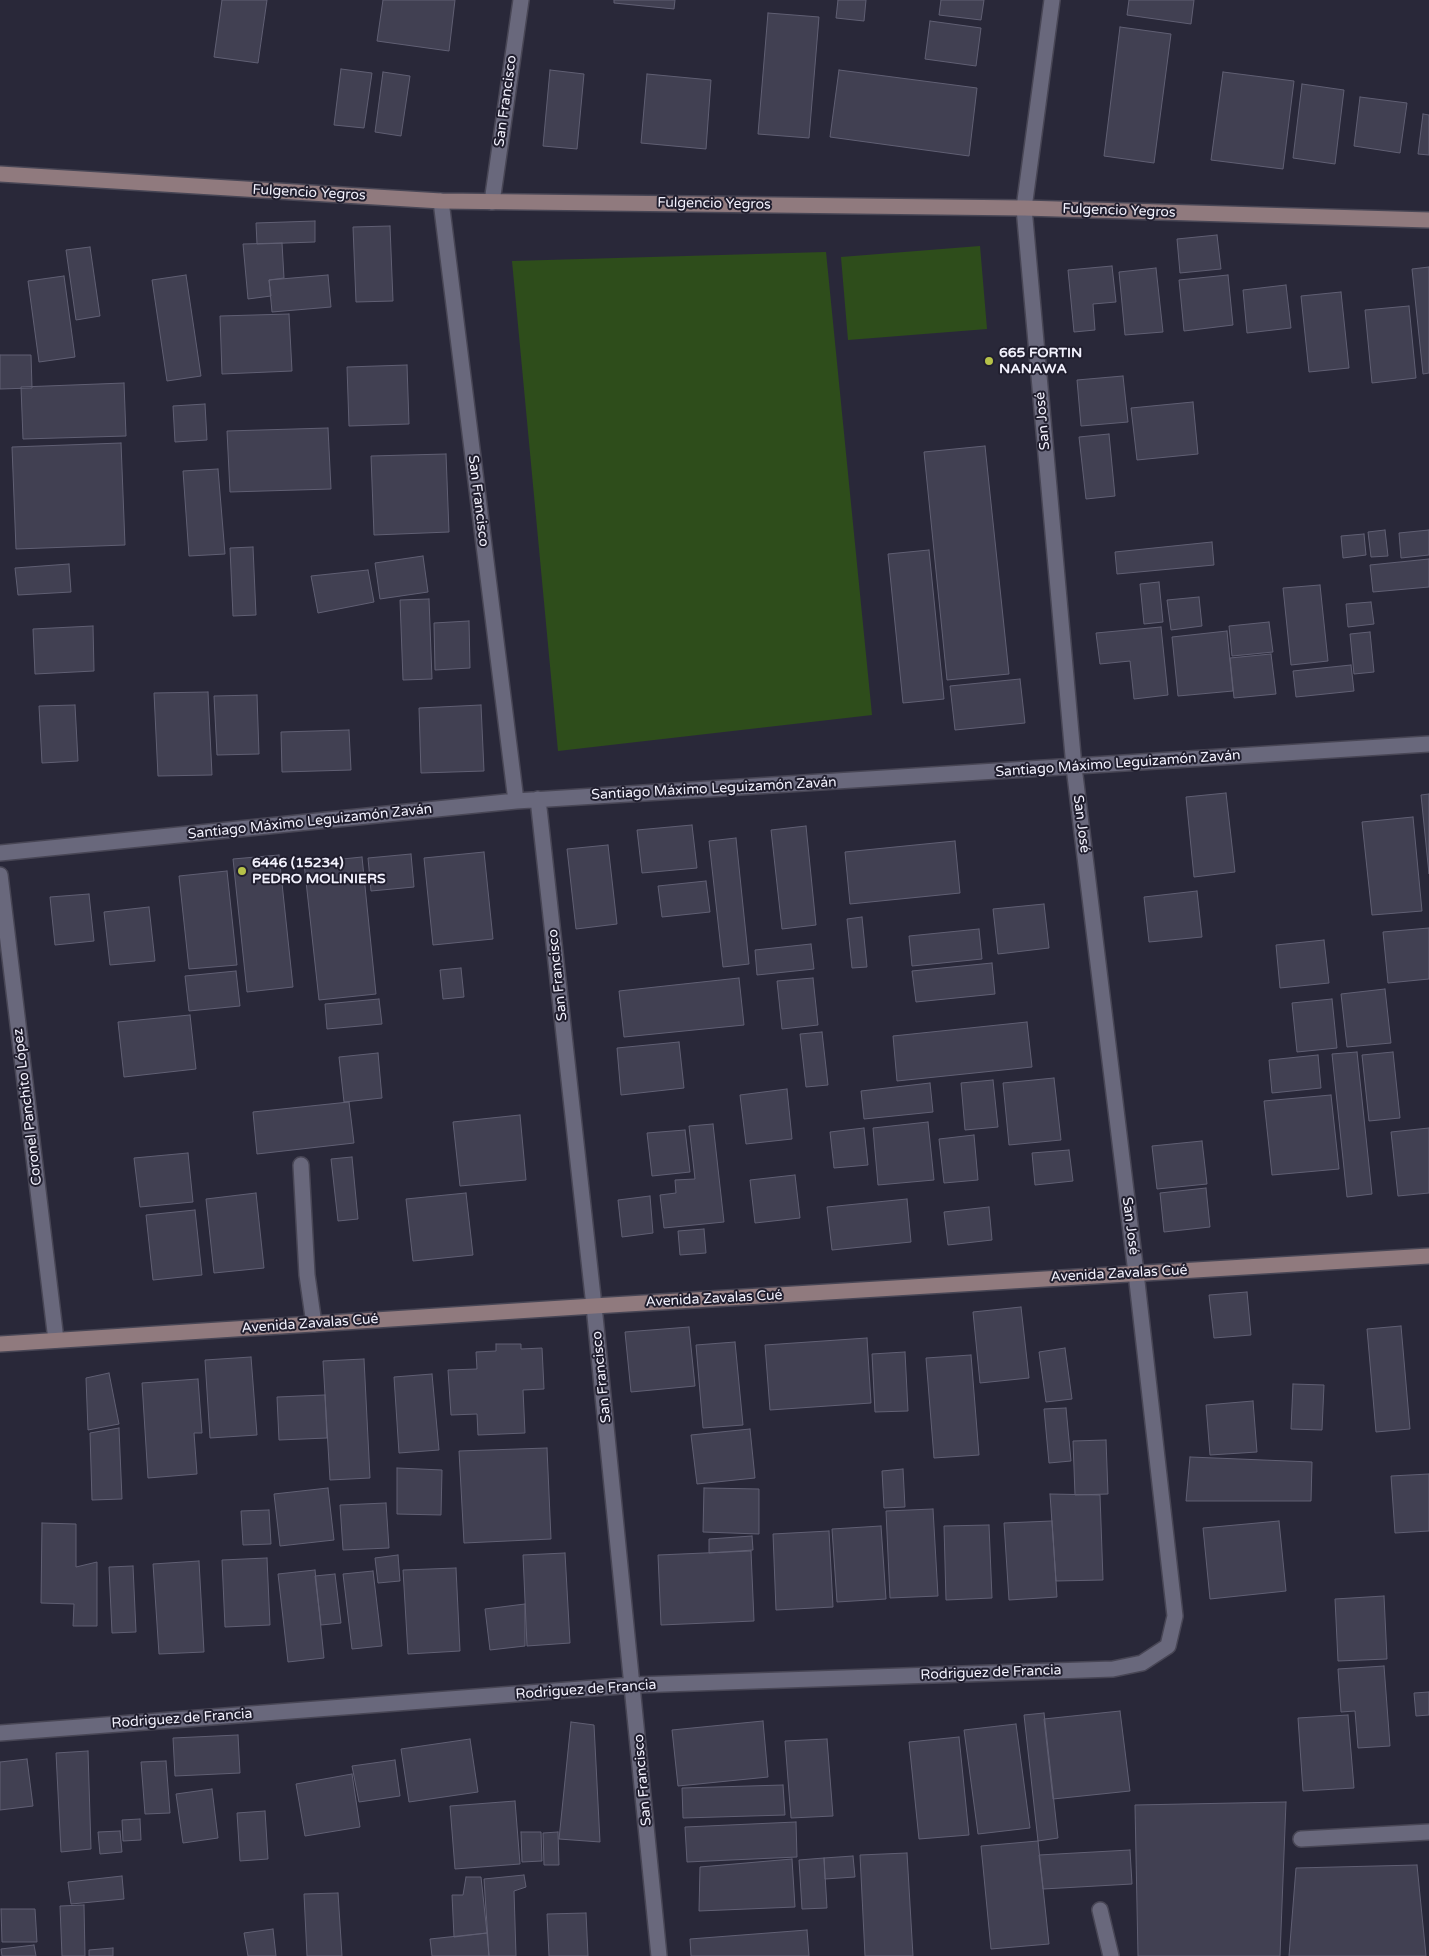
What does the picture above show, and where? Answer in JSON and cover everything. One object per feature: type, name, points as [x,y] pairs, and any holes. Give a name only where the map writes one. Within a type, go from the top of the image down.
[{"type":"main road","name":"Fulgencio Yegros","points":[[0,174],[441,201],[1024,208],[1429,220]]},
{"type":"main road","name":"Avenida Zavalas Cué","points":[[0,1344],[1429,1256]]},
{"type":"street","name":"San Francisco","points":[[492,202],[521,0]]},
{"type":"street","name":"San José","points":[[1052,0],[1024,208],[1074,767],[1176,1616],[1168,1646]]},
{"type":"street","name":"San Francisco","points":[[441,201],[516,800]]},
{"type":"street","name":"Santiago Máximo Leguizamón Zaván","points":[[0,853],[516,800],[1429,744]]},
{"type":"street","name":"San Francisco","points":[[538,799],[634,1685],[659,1956]]},
{"type":"street","name":"Coronel Panchito López","points":[[0,875],[56,1340]]},
{"type":"street","points":[[301,1165],[307,1275],[314,1324]]},
{"type":"street","name":"Rodriguez de Francia","points":[[0,1733],[634,1685],[1113,1669],[1142,1664],[1168,1646]]},
{"type":"street","points":[[1301,1839],[1429,1832]]},
{"type":"street","points":[[1100,1910],[1111,1956]]},
{"type":"green space","points":[[980,246],[987,329],[848,340],[841,257]]},
{"type":"green space","points":[[826,252],[872,715],[558,751],[512,261]]},
{"type":"building","points":[[222,0],[267,0],[258,63],[214,57]]},
{"type":"building","points":[[383,0],[455,0],[449,51],[377,41]]},
{"type":"building","points":[[614,0],[675,0],[674,9],[614,3]]},
{"type":"building","points":[[838,0],[866,0],[864,21],[836,18]]},
{"type":"building","points":[[941,0],[984,0],[981,20],[939,15]]},
{"type":"building","points":[[1129,0],[1194,0],[1191,24],[1127,15]]},
{"type":"building","points":[[768,13],[819,17],[809,138],[758,134]]},
{"type":"building","points":[[930,21],[981,28],[976,66],[925,59]]},
{"type":"building","points":[[1120,27],[1171,34],[1154,163],[1104,156]]},
{"type":"building","points":[[341,69],[372,73],[364,128],[334,125]]},
{"type":"building","points":[[550,70],[584,74],[577,149],[543,146]]},
{"type":"building","points":[[839,70],[977,88],[969,156],[830,137]]},
{"type":"building","points":[[383,72],[410,76],[401,136],[375,132]]},
{"type":"building","points":[[1223,72],[1294,81],[1283,169],[1211,160]]},
{"type":"building","points":[[647,74],[711,80],[706,149],[641,143]]},
{"type":"building","points":[[1302,84],[1344,90],[1335,164],[1293,158]]},
{"type":"building","points":[[1360,97],[1407,103],[1400,153],[1354,146]]},
{"type":"building","points":[[1423,114],[1429,115],[1429,155],[1418,154]]},
{"type":"building","points":[[315,221],[315,242],[257,244],[256,223]]},
{"type":"building","points":[[390,226],[393,301],[356,302],[353,227]]},
{"type":"building","points":[[1217,235],[1221,269],[1180,273],[1177,239]]},
{"type":"building","points":[[282,243],[284,278],[269,280],[271,296],[248,299],[243,244]]},
{"type":"building","points":[[90,247],[100,316],[76,320],[66,250]]},
{"type":"building","points":[[1112,266],[1116,302],[1093,304],[1095,330],[1074,332],[1068,270]]},
{"type":"building","points":[[1429,267],[1429,373],[1423,374],[1412,269]]},
{"type":"building","points":[[1156,268],[1163,332],[1125,335],[1119,272]]},
{"type":"building","points":[[186,275],[201,376],[167,381],[152,280]]},
{"type":"building","points":[[328,275],[331,307],[272,312],[269,280]]},
{"type":"building","points":[[1228,275],[1233,325],[1184,331],[1179,280]]},
{"type":"building","points":[[64,276],[75,357],[39,362],[28,281]]},
{"type":"building","points":[[1286,285],[1291,328],[1247,333],[1243,290]]},
{"type":"building","points":[[1341,292],[1349,368],[1309,372],[1301,296]]},
{"type":"building","points":[[1409,306],[1416,378],[1372,383],[1365,310]]},
{"type":"building","points":[[289,314],[292,371],[222,374],[220,316]]},
{"type":"building","points":[[0,355],[31,355],[32,388],[0,389]]},
{"type":"building","points":[[407,365],[409,424],[349,426],[347,367]]},
{"type":"building","points":[[1123,376],[1128,422],[1081,426],[1077,380]]},
{"type":"building","points":[[124,383],[126,436],[23,439],[21,387]]},
{"type":"building","points":[[1193,402],[1198,454],[1137,460],[1131,408]]},
{"type":"building","points":[[205,404],[207,440],[175,442],[173,406]]},
{"type":"building","points":[[328,428],[331,489],[230,492],[227,431]]},
{"type":"building","points":[[1109,434],[1115,496],[1086,499],[1079,437]]},
{"type":"building","points":[[121,443],[125,545],[16,549],[12,447]]},
{"type":"building","points":[[985,446],[1009,674],[947,680],[924,452]]},
{"type":"building","points":[[446,454],[449,532],[374,535],[371,456]]},
{"type":"building","points":[[218,469],[225,554],[189,556],[183,471]]},
{"type":"building","points":[[1385,530],[1388,556],[1371,557],[1368,532]]},
{"type":"building","points":[[1429,530],[1429,555],[1401,558],[1399,533]]},
{"type":"building","points":[[1364,534],[1366,555],[1343,558],[1341,536]]},
{"type":"building","points":[[1212,542],[1214,565],[1117,574],[1115,552]]},
{"type":"building","points":[[253,547],[256,615],[233,616],[230,548]]},
{"type":"building","points":[[929,550],[944,699],[903,703],[888,554]]},
{"type":"building","points":[[423,556],[428,592],[380,599],[375,563]]},
{"type":"building","points":[[1429,559],[1429,587],[1373,592],[1370,565]]},
{"type":"building","points":[[69,564],[71,592],[18,595],[15,568]]},
{"type":"building","points":[[368,570],[374,602],[318,613],[311,576]]},
{"type":"building","points":[[1159,582],[1163,622],[1144,624],[1140,584]]},
{"type":"building","points":[[1320,585],[1328,661],[1291,665],[1283,588]]},
{"type":"building","points":[[1199,597],[1202,626],[1171,630],[1167,600]]},
{"type":"building","points":[[429,599],[432,679],[403,680],[400,600]]},
{"type":"building","points":[[1371,602],[1374,624],[1348,627],[1346,604]]},
{"type":"building","points":[[469,621],[470,668],[435,670],[434,623]]},
{"type":"building","points":[[1269,622],[1273,652],[1232,656],[1229,626]]},
{"type":"building","points":[[93,626],[94,671],[35,674],[33,629]]},
{"type":"building","points":[[1161,627],[1168,695],[1134,699],[1130,661],[1100,664],[1096,633]]},
{"type":"building","points":[[1227,631],[1233,691],[1178,696],[1172,637]]},
{"type":"building","points":[[1370,632],[1374,672],[1354,674],[1350,634]]},
{"type":"building","points":[[1271,654],[1276,694],[1234,698],[1230,658]]},
{"type":"building","points":[[1351,665],[1354,691],[1296,697],[1293,671]]},
{"type":"building","points":[[1020,679],[1025,723],[955,730],[950,686]]},
{"type":"building","points":[[208,692],[212,775],[158,776],[154,693]]},
{"type":"building","points":[[257,695],[259,754],[217,755],[214,696]]},
{"type":"building","points":[[75,705],[78,761],[42,763],[39,706]]},
{"type":"building","points":[[481,705],[484,771],[421,773],[419,708]]},
{"type":"building","points":[[349,730],[351,770],[282,772],[281,732]]},
{"type":"building","points":[[1226,793],[1235,872],[1194,877],[1186,797]]},
{"type":"building","points":[[1429,794],[1429,874],[1421,795]]},
{"type":"building","points":[[1413,817],[1422,911],[1372,915],[1362,822]]},
{"type":"building","points":[[692,825],[697,868],[642,873],[637,830]]},
{"type":"building","points":[[806,826],[816,925],[782,929],[771,830]]},
{"type":"building","points":[[736,838],[749,964],[723,967],[709,841]]},
{"type":"building","points":[[955,841],[960,893],[850,904],[845,852]]},
{"type":"building","points":[[608,845],[617,924],[576,929],[567,849]]},
{"type":"building","points":[[484,852],[493,939],[433,945],[424,858]]},
{"type":"building","points":[[411,854],[414,887],[371,891],[368,858]]},
{"type":"building","points":[[279,855],[293,987],[247,992],[233,859]]},
{"type":"building","points":[[362,857],[376,994],[319,1000],[304,863]]},
{"type":"building","points":[[227,871],[237,965],[189,969],[179,876]]},
{"type":"building","points":[[706,881],[710,912],[662,917],[658,886]]},
{"type":"building","points":[[1197,891],[1202,937],[1149,942],[1144,897]]},
{"type":"building","points":[[89,894],[94,941],[55,945],[50,897]]},
{"type":"building","points":[[1044,904],[1049,948],[998,954],[993,909]]},
{"type":"building","points":[[149,907],[155,961],[110,965],[104,912]]},
{"type":"building","points":[[862,917],[867,967],[852,968],[847,919]]},
{"type":"building","points":[[1429,928],[1429,979],[1388,983],[1383,932]]},
{"type":"building","points":[[979,929],[982,959],[912,966],[909,936]]},
{"type":"building","points":[[1324,940],[1329,983],[1280,988],[1276,945]]},
{"type":"building","points":[[811,944],[814,969],[757,975],[755,950]]},
{"type":"building","points":[[992,963],[995,994],[916,1002],[912,971]]},
{"type":"building","points":[[461,968],[464,997],[443,999],[440,970]]},
{"type":"building","points":[[236,971],[240,1006],[189,1011],[185,976]]},
{"type":"building","points":[[739,978],[744,1025],[624,1037],[619,991]]},
{"type":"building","points":[[813,978],[818,1025],[782,1029],[777,981]]},
{"type":"building","points":[[1385,989],[1391,1043],[1347,1047],[1341,994]]},
{"type":"building","points":[[379,999],[382,1024],[327,1029],[325,1004]]},
{"type":"building","points":[[1332,999],[1337,1048],[1297,1052],[1292,1003]]},
{"type":"building","points":[[190,1015],[196,1069],[124,1077],[118,1022]]},
{"type":"building","points":[[1027,1022],[1032,1067],[897,1081],[893,1036]]},
{"type":"building","points":[[822,1032],[828,1085],[806,1087],[800,1034]]},
{"type":"building","points":[[679,1042],[684,1088],[621,1095],[617,1048]]},
{"type":"building","points":[[1357,1052],[1372,1194],[1347,1197],[1332,1054]]},
{"type":"building","points":[[1393,1052],[1400,1118],[1369,1121],[1362,1055]]},
{"type":"building","points":[[378,1053],[382,1098],[344,1102],[339,1057]]},
{"type":"building","points":[[1318,1055],[1321,1088],[1272,1093],[1269,1060]]},
{"type":"building","points":[[1054,1078],[1061,1140],[1009,1145],[1003,1083]]},
{"type":"building","points":[[993,1080],[998,1127],[965,1130],[961,1083]]},
{"type":"building","points":[[930,1083],[933,1112],[864,1119],[861,1091]]},
{"type":"building","points":[[787,1089],[792,1139],[746,1144],[740,1095]]},
{"type":"building","points":[[1331,1095],[1339,1169],[1272,1175],[1264,1101]]},
{"type":"building","points":[[349,1102],[354,1143],[257,1154],[253,1112]]},
{"type":"building","points":[[520,1115],[526,1180],[460,1186],[453,1122]]},
{"type":"building","points":[[928,1122],[934,1180],[878,1185],[873,1128]]},
{"type":"building","points":[[713,1124],[724,1222],[664,1228],[660,1195],[676,1193],[675,1180],[695,1179],[689,1126]]},
{"type":"building","points":[[864,1128],[868,1165],[834,1168],[830,1132]]},
{"type":"building","points":[[1429,1128],[1429,1193],[1398,1196],[1391,1132]]},
{"type":"building","points":[[685,1130],[690,1172],[652,1176],[647,1133]]},
{"type":"building","points":[[974,1135],[978,1180],[944,1183],[939,1139]]},
{"type":"building","points":[[1202,1141],[1207,1184],[1157,1189],[1152,1146]]},
{"type":"building","points":[[1069,1150],[1073,1181],[1035,1185],[1032,1153]]},
{"type":"building","points":[[188,1153],[193,1202],[140,1207],[134,1158]]},
{"type":"building","points":[[352,1157],[358,1219],[338,1221],[331,1159]]},
{"type":"building","points":[[795,1175],[800,1218],[755,1223],[750,1180]]},
{"type":"building","points":[[1206,1188],[1210,1227],[1164,1232],[1160,1193]]},
{"type":"building","points":[[256,1193],[264,1268],[214,1273],[206,1199]]},
{"type":"building","points":[[466,1193],[473,1255],[413,1261],[406,1199]]},
{"type":"building","points":[[650,1196],[653,1233],[622,1237],[618,1200]]},
{"type":"building","points":[[907,1199],[911,1242],[832,1250],[827,1207]]},
{"type":"building","points":[[989,1207],[992,1240],[948,1245],[944,1212]]},
{"type":"building","points":[[195,1210],[202,1275],[153,1280],[146,1215]]},
{"type":"building","points":[[704,1229],[706,1253],[680,1255],[678,1231]]},
{"type":"building","points":[[1247,1292],[1251,1335],[1214,1338],[1209,1295]]},
{"type":"building","points":[[1021,1307],[1029,1378],[980,1383],[973,1312]]},
{"type":"building","points":[[1401,1326],[1410,1429],[1376,1432],[1367,1329]]},
{"type":"building","points":[[689,1327],[695,1386],[631,1392],[625,1332]]},
{"type":"building","points":[[867,1338],[871,1403],[770,1410],[765,1345]]},
{"type":"building","points":[[735,1342],[743,1425],[703,1428],[696,1345]]},
{"type":"building","points":[[496,1344],[521,1344],[521,1349],[542,1348],[544,1389],[523,1390],[525,1433],[478,1435],[477,1414],[451,1415],[448,1370],[477,1369],[476,1352],[496,1351]]},
{"type":"building","points":[[1065,1348],[1072,1399],[1046,1402],[1039,1352]]},
{"type":"building","points":[[905,1352],[908,1411],[875,1412],[872,1354]]},
{"type":"building","points":[[971,1355],[979,1455],[934,1458],[926,1358]]},
{"type":"building","points":[[251,1357],[257,1435],[210,1438],[205,1360]]},
{"type":"building","points":[[364,1359],[370,1478],[330,1480],[323,1361]]},
{"type":"building","points":[[109,1373],[119,1424],[88,1430],[86,1378]]},
{"type":"building","points":[[432,1374],[439,1450],[399,1453],[394,1377]]},
{"type":"building","points":[[198,1379],[202,1433],[194,1433],[197,1474],[148,1478],[142,1383]]},
{"type":"building","points":[[1293,1384],[1324,1385],[1322,1430],[1291,1429]]},
{"type":"building","points":[[325,1395],[327,1438],[279,1440],[277,1397]]},
{"type":"building","points":[[1253,1401],[1257,1452],[1210,1455],[1206,1405]]},
{"type":"building","points":[[1066,1408],[1071,1461],[1049,1463],[1044,1409]]},
{"type":"building","points":[[119,1428],[122,1499],[92,1500],[90,1433]]},
{"type":"building","points":[[750,1429],[755,1478],[697,1484],[691,1435]]},
{"type":"building","points":[[1106,1440],[1108,1494],[1075,1495],[1073,1441]]},
{"type":"building","points":[[547,1448],[551,1539],[464,1543],[459,1451]]},
{"type":"building","points":[[1190,1457],[1312,1462],[1311,1501],[1186,1501]]},
{"type":"building","points":[[397,1468],[442,1470],[441,1515],[397,1514]]},
{"type":"building","points":[[903,1469],[905,1507],[884,1508],[882,1471]]},
{"type":"building","points":[[1429,1474],[1429,1531],[1395,1533],[1391,1476]]},
{"type":"building","points":[[328,1488],[334,1540],[280,1546],[274,1494]]},
{"type":"building","points":[[704,1488],[759,1489],[759,1534],[703,1532]]},
{"type":"building","points":[[1050,1494],[1100,1495],[1103,1580],[1056,1581]]},
{"type":"building","points":[[386,1503],[389,1548],[343,1550],[340,1505]]},
{"type":"building","points":[[933,1509],[938,1596],[890,1598],[886,1511]]},
{"type":"building","points":[[269,1510],[271,1544],[243,1545],[241,1511]]},
{"type":"building","points":[[1052,1521],[1057,1597],[1009,1600],[1004,1523]]},
{"type":"building","points":[[1279,1521],[1286,1591],[1210,1599],[1203,1528]]},
{"type":"building","points":[[42,1523],[76,1524],[76,1567],[97,1562],[97,1626],[73,1626],[74,1604],[41,1603]]},
{"type":"building","points":[[989,1525],[992,1598],[946,1600],[944,1526]]},
{"type":"building","points":[[881,1526],[886,1599],[837,1602],[832,1529]]},
{"type":"building","points":[[829,1531],[833,1607],[776,1610],[773,1534]]},
{"type":"building","points":[[752,1536],[753,1550],[709,1553],[709,1539]]},
{"type":"building","points":[[751,1551],[754,1621],[661,1625],[658,1555]]},
{"type":"building","points":[[565,1553],[570,1643],[527,1646],[523,1555]]},
{"type":"building","points":[[398,1555],[400,1581],[378,1583],[375,1558]]},
{"type":"building","points":[[267,1558],[270,1625],[225,1627],[222,1560]]},
{"type":"building","points":[[199,1561],[204,1652],[159,1654],[153,1564]]},
{"type":"building","points":[[133,1566],[136,1632],[112,1633],[109,1567]]},
{"type":"building","points":[[456,1568],[460,1651],[408,1654],[403,1570]]},
{"type":"building","points":[[315,1570],[324,1658],[288,1662],[278,1574]]},
{"type":"building","points":[[373,1571],[382,1646],[352,1649],[343,1574]]},
{"type":"building","points":[[335,1574],[341,1623],[321,1625],[315,1576]]},
{"type":"building","points":[[1384,1596],[1387,1659],[1338,1661],[1335,1599]]},
{"type":"building","points":[[525,1604],[525,1646],[490,1650],[485,1609]]},
{"type":"building","points":[[1384,1666],[1390,1746],[1358,1748],[1355,1711],[1341,1712],[1338,1669]]},
{"type":"building","points":[[1429,1692],[1429,1715],[1416,1716],[1414,1693]]},
{"type":"building","points":[[1120,1711],[1130,1791],[1053,1799],[1044,1719]]},
{"type":"building","points":[[1044,1713],[1058,1838],[1038,1841],[1024,1715]]},
{"type":"building","points":[[1348,1715],[1354,1788],[1303,1791],[1298,1718]]},
{"type":"building","points":[[763,1721],[768,1777],[678,1786],[672,1730]]},
{"type":"building","points":[[571,1722],[594,1725],[600,1842],[559,1839]]},
{"type":"building","points":[[1016,1724],[1030,1828],[978,1834],[964,1730]]},
{"type":"building","points":[[238,1735],[240,1773],[175,1776],[173,1738]]},
{"type":"building","points":[[959,1737],[969,1835],[919,1839],[909,1742]]},
{"type":"building","points":[[470,1739],[478,1792],[409,1802],[401,1749]]},
{"type":"building","points":[[827,1739],[833,1816],[791,1818],[785,1741]]},
{"type":"building","points":[[88,1751],[91,1849],[61,1852],[56,1753]]},
{"type":"building","points":[[27,1759],[33,1806],[0,1810],[0,1762]]},
{"type":"building","points":[[395,1760],[400,1796],[359,1802],[352,1766]]},
{"type":"building","points":[[166,1761],[170,1813],[145,1814],[141,1762]]},
{"type":"building","points":[[352,1774],[360,1827],[305,1836],[296,1784]]},
{"type":"building","points":[[783,1785],[785,1815],[683,1818],[682,1788]]},
{"type":"building","points":[[212,1789],[218,1838],[183,1843],[176,1794]]},
{"type":"building","points":[[515,1801],[520,1864],[455,1869],[450,1806]]},
{"type":"building","points":[[1286,1802],[1280,1956],[1138,1956],[1135,1805]]},
{"type":"building","points":[[265,1811],[268,1859],[240,1861],[237,1813]]},
{"type":"building","points":[[140,1819],[141,1840],[123,1841],[122,1820]]},
{"type":"building","points":[[796,1822],[797,1857],[687,1862],[685,1827]]},
{"type":"building","points":[[120,1831],[122,1852],[100,1854],[98,1832]]},
{"type":"building","points":[[521,1832],[541,1832],[542,1861],[522,1862]]},
{"type":"building","points":[[558,1832],[559,1865],[544,1865],[543,1833]]},
{"type":"building","points":[[1038,1841],[1049,1944],[991,1949],[981,1846]]},
{"type":"building","points":[[1130,1850],[1132,1884],[1043,1889],[1039,1855]]},
{"type":"building","points":[[907,1853],[913,1956],[865,1956],[860,1855]]},
{"type":"building","points":[[853,1856],[855,1877],[825,1879],[824,1858]]},
{"type":"building","points":[[824,1858],[827,1908],[802,1909],[799,1860]]},
{"type":"building","points":[[792,1859],[795,1907],[699,1911],[700,1867]]},
{"type":"building","points":[[1417,1865],[1426,1956],[1289,1956],[1296,1868]]},
{"type":"building","points":[[524,1875],[526,1887],[514,1891],[516,1956],[489,1956],[484,1879]]},
{"type":"building","points":[[122,1876],[124,1899],[71,1904],[68,1882]]},
{"type":"building","points":[[466,1877],[481,1877],[487,1933],[454,1937],[452,1895],[463,1895]]},
{"type":"building","points":[[338,1893],[342,1956],[307,1956],[304,1894]]},
{"type":"building","points":[[84,1905],[85,1956],[62,1956],[60,1906]]},
{"type":"building","points":[[1,1909],[35,1909],[37,1942],[2,1942]]},
{"type":"building","points":[[586,1913],[588,1956],[549,1956],[547,1914]]},
{"type":"building","points":[[273,1929],[276,1956],[248,1956],[244,1933]]},
{"type":"building","points":[[807,1930],[809,1956],[691,1956],[690,1939]]},
{"type":"building","points":[[487,1933],[489,1956],[432,1956],[430,1939]]},
{"type":"building","points":[[34,1945],[36,1956],[2,1956],[1,1949]]},
{"type":"building","points":[[113,1948],[113,1956],[89,1956],[89,1950]]},
{"type":"place","name":"665 FORTIN NANAWA","points":[[989,361]]},
{"type":"place","name":"6446 (15234) PEDRO MOLINIERS","points":[[242,871]]}]
